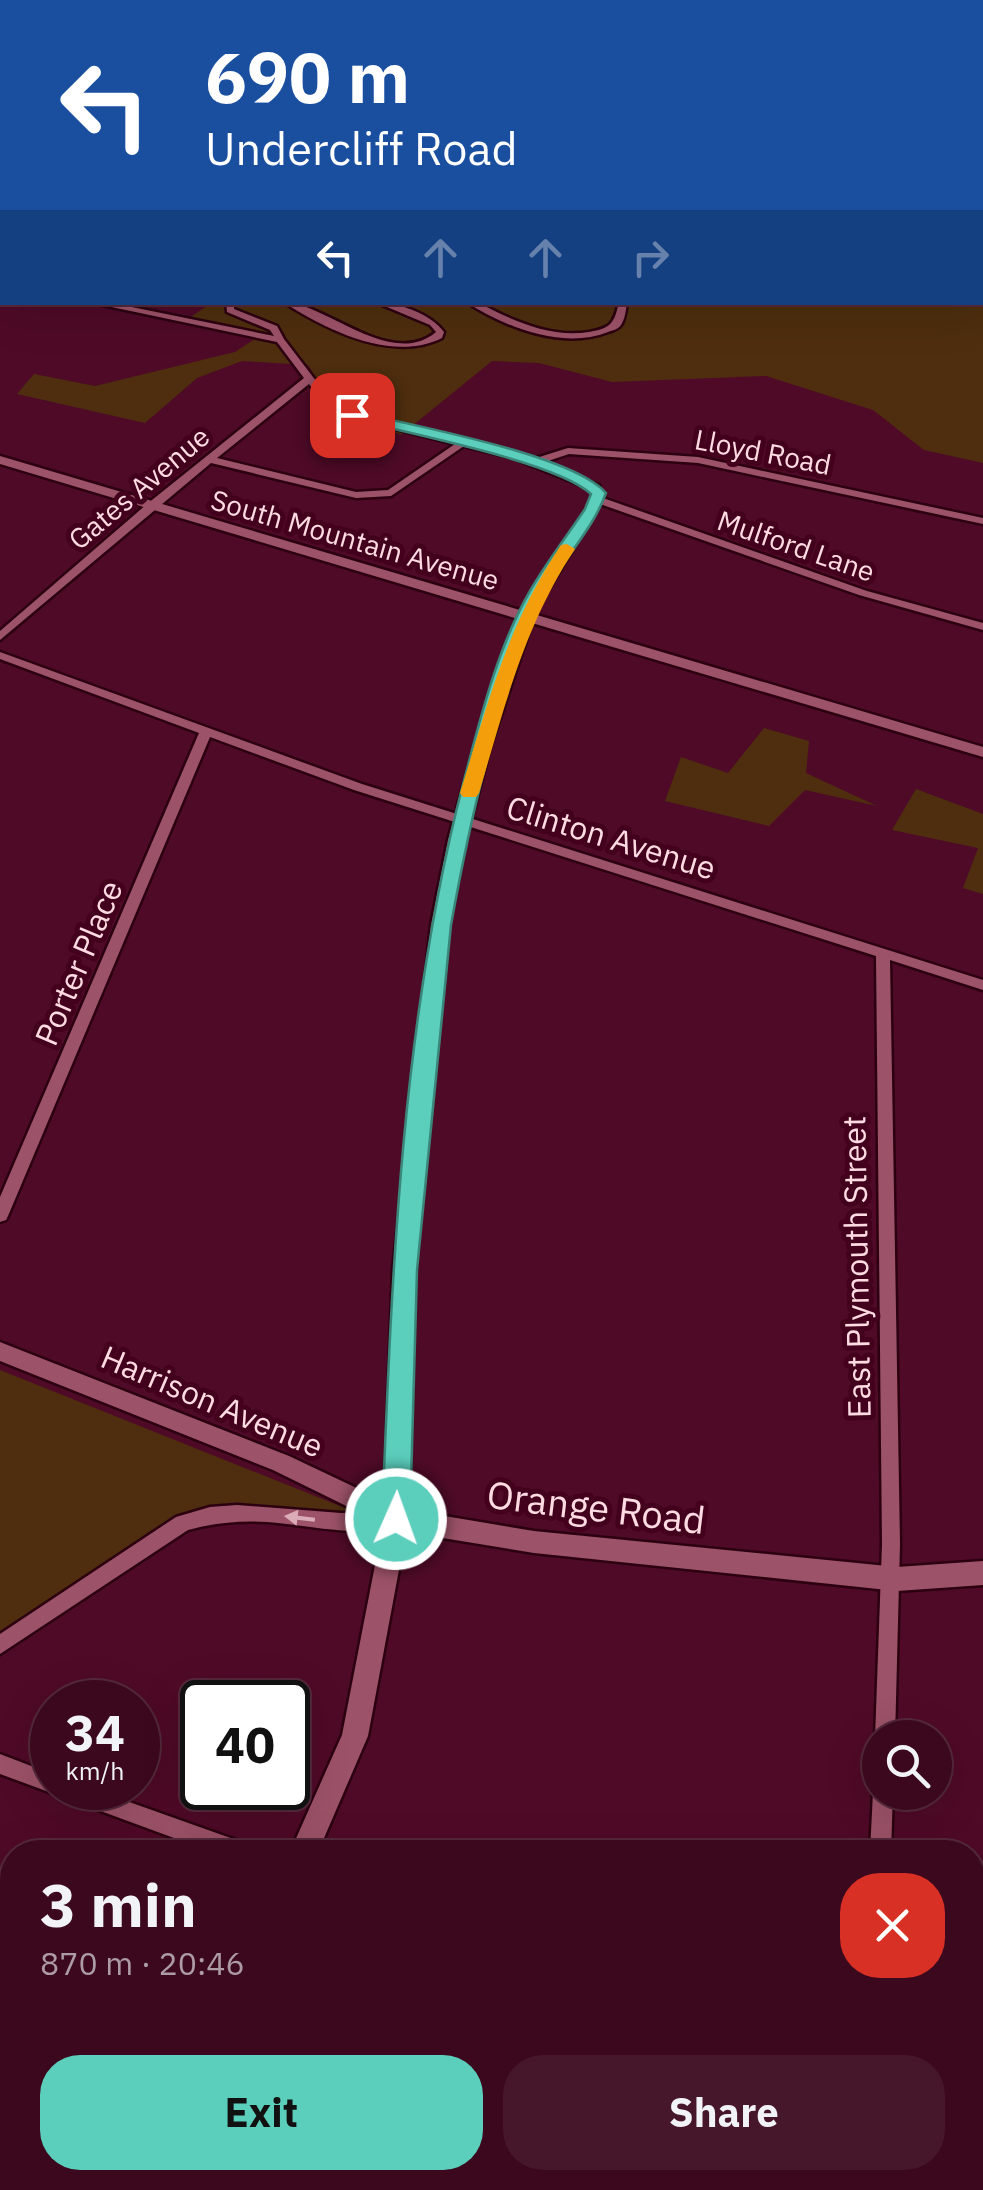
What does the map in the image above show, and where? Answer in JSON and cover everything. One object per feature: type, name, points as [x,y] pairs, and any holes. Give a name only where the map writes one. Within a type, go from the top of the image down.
[{"type":"street","points":[[107,305],[280,340]]},
{"type":"street","points":[[230,305],[237,316],[274,328],[326,400],[352,415],[534,462]]},
{"type":"street","points":[[293,305],[330,325],[380,341],[423,345],[439,336],[433,323],[388,305]]},
{"type":"street","points":[[476,305],[527,330],[571,334],[614,327],[622,305]]},
{"type":"street","name":"Gates Avenue","points":[[0,637],[208,458],[310,378]]},
{"type":"street","points":[[208,458],[356,495],[379,497],[392,493],[462,443]]},
{"type":"street","name":"Lloyd Road","points":[[534,462],[568,451],[698,460],[983,521]]},
{"type":"street","name":"South Mountain Avenue","points":[[0,460],[983,752]]},
{"type":"street","name":"Mulford Lane","points":[[534,462],[594,487],[598,500],[863,593],[983,627]]},
{"type":"street","points":[[309,1840],[355,1736],[396,1519],[404,1270],[440,925],[462,820],[526,617],[598,500]]},
{"type":"street","name":"Clinton Avenue","points":[[0,654],[358,788],[983,984]]},
{"type":"street","name":"Porter Place","points":[[0,1216],[206,731]]},
{"type":"street","name":"East Plymouth Street","points":[[884,954],[890,1579],[886,1720]]},
{"type":"street","name":"Harrison Avenue","points":[[0,1351],[281,1463],[396,1519]]},
{"type":"street","name":"Orange Road","points":[[0,1645],[183,1523],[212,1513],[238,1510],[360,1525],[396,1519],[534,1542],[890,1579],[983,1573]]},
{"type":"street","points":[[0,1764],[30,1776]]},
{"type":"street","points":[[124,1810],[206,1840]]},
{"type":"street","points":[[881,1840],[882,1810]]},
{"type":"shaded area","points":[[208,305],[983,305],[983,463],[924,450],[873,410],[766,376],[612,382],[539,363],[492,361],[401,435],[333,407],[308,365],[242,361],[197,378],[145,423],[17,394],[34,374],[95,386],[235,352],[258,337],[185,321]]},
{"type":"shaded area","points":[[764,728],[809,741],[806,773],[877,806],[805,790],[769,826],[665,801],[681,757],[728,773]]},
{"type":"shaded area","points":[[916,789],[983,814],[983,894],[963,888],[978,848],[892,830]]},
{"type":"shaded area","points":[[0,1370],[360,1514],[183,1523],[0,1645]]},
{"type":"slow traffic","points":[[470,793],[515,643],[538,592],[567,549]]},
{"type":"route","points":[[352,415],[516,456],[588,483],[599,493],[593,509],[538,592],[515,643],[482,748],[451,868],[440,925],[404,1270],[396,1519]]}]
